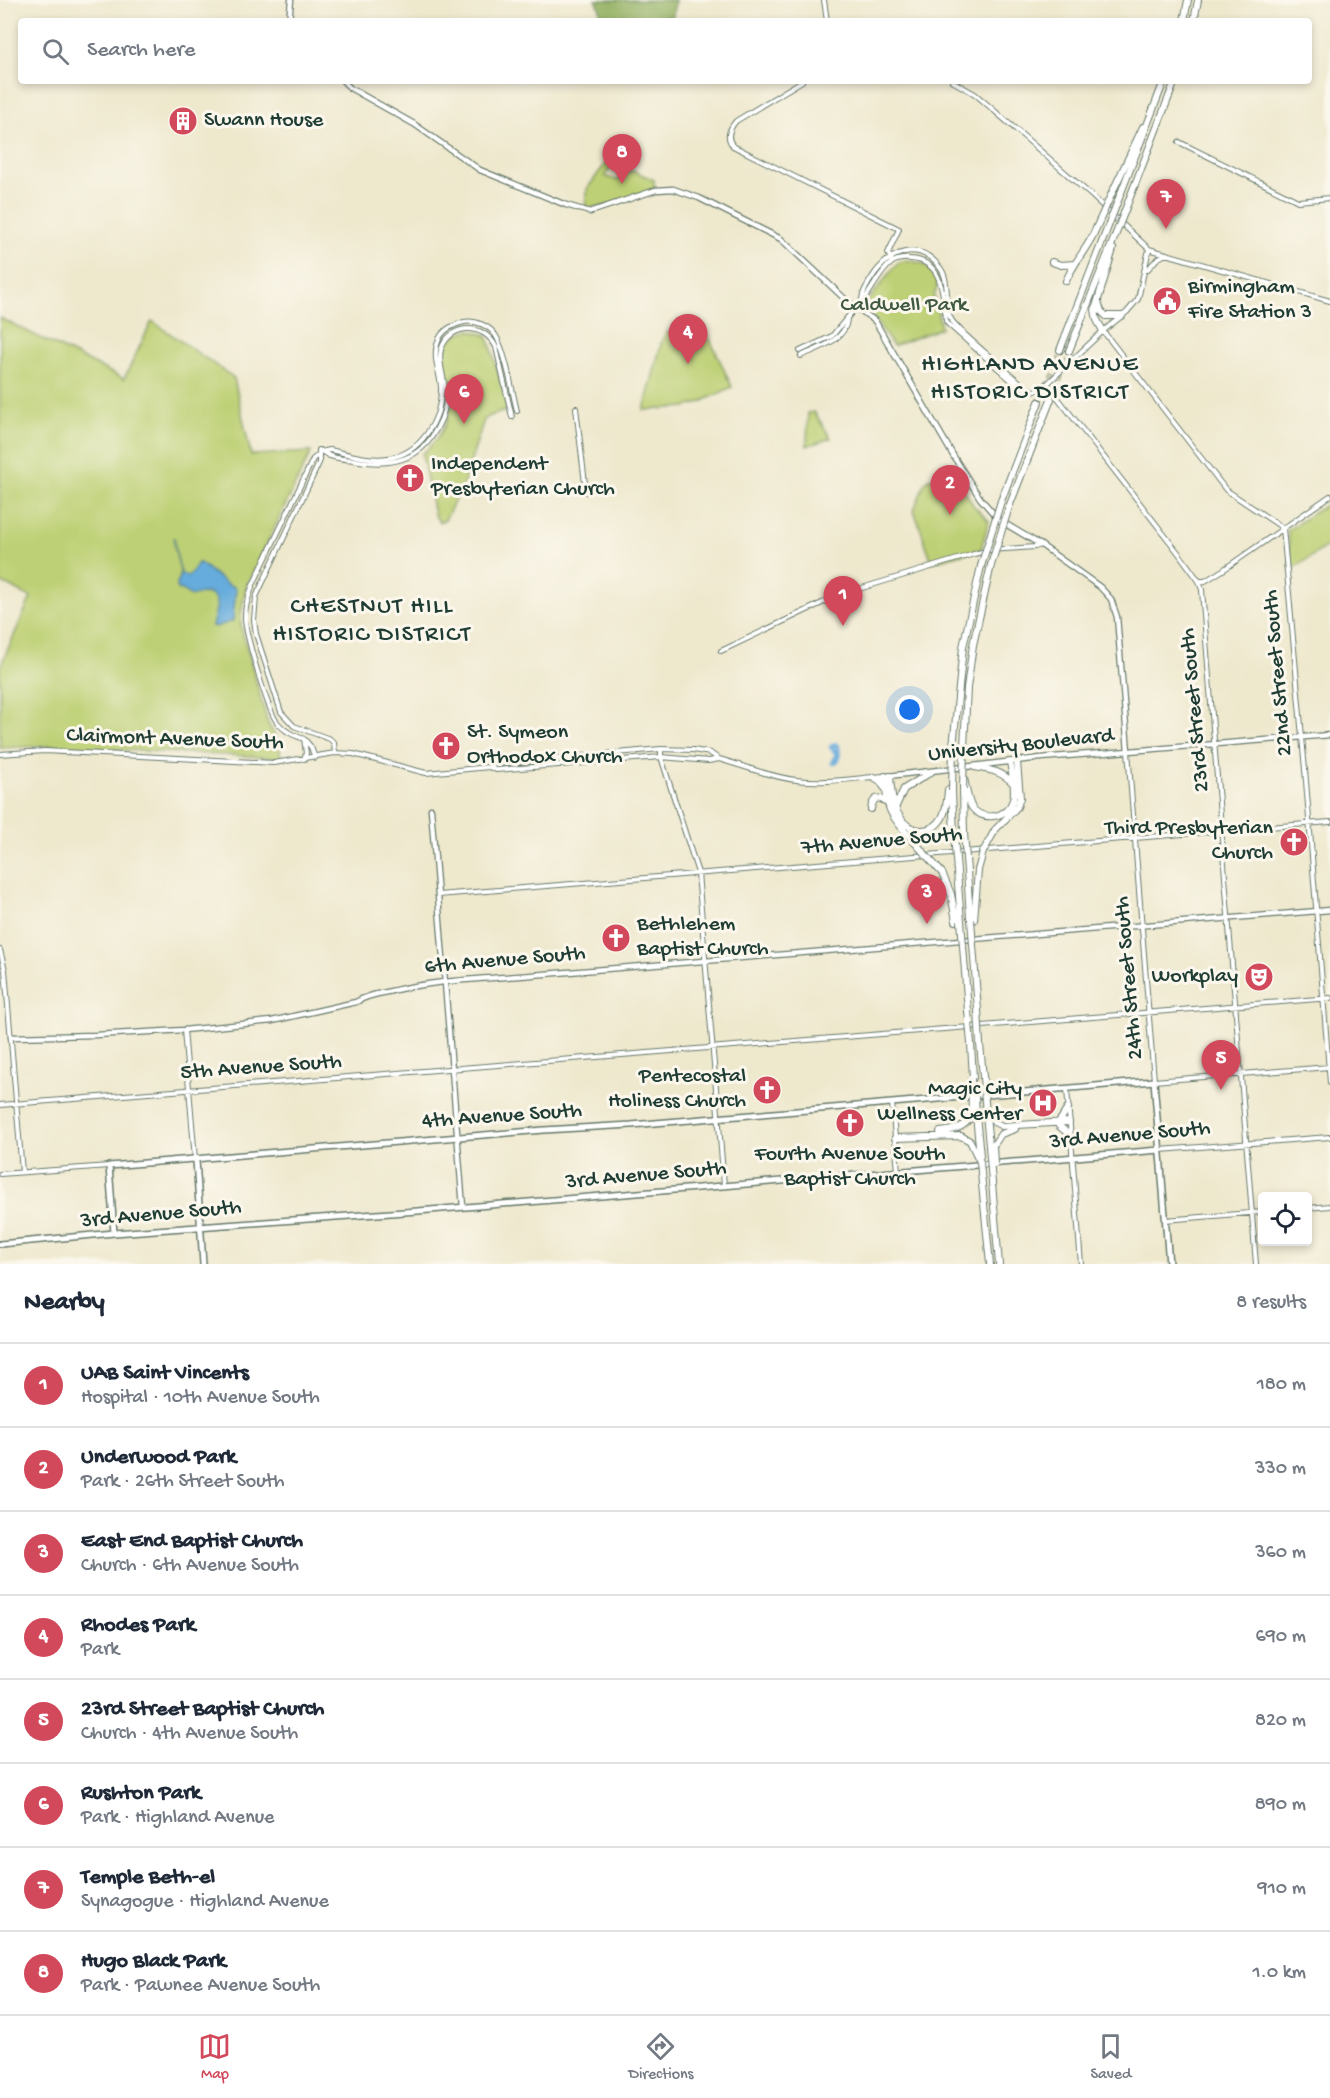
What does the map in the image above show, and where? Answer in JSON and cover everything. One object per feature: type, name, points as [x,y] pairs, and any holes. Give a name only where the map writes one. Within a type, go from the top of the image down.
[{"type":"highway","points":[[1185,18],[1188,0]]},
{"type":"highway","points":[[1195,18],[1198,0]]},
{"type":"highway","points":[[1060,350],[1163,84]]},
{"type":"highway","points":[[1103,331],[1095,310],[1115,236],[1174,84]]},
{"type":"highway","points":[[1066,281],[1074,264],[1083,254],[1133,145],[1157,100]]},
{"type":"highway","points":[[1069,351],[1111,250]]},
{"type":"highway","points":[[1052,262],[1061,265],[1074,264]]},
{"type":"highway","points":[[1098,302],[1101,311],[1106,316],[1122,316]]},
{"type":"highway","points":[[999,1264],[994,1212],[996,1203],[980,1044],[975,976],[977,970],[964,833],[965,708],[970,666],[991,565],[1009,507],[1051,399]]},
{"type":"highway","points":[[990,1264],[980,1162],[976,1147],[972,1057],[950,790],[951,748],[952,734],[955,730],[963,647],[981,566],[1001,501],[1039,402]]},
{"type":"highway","points":[[965,789],[976,812],[985,816],[1000,815],[1009,809],[1014,794],[1013,762]]},
{"type":"highway","points":[[972,920],[978,870],[983,852],[995,830],[1017,807],[1020,798],[1013,762]]},
{"type":"highway","points":[[974,767],[996,770],[1013,783]]},
{"type":"highway","points":[[896,807],[904,789],[931,772]]},
{"type":"highway","points":[[887,776],[900,817],[908,825],[920,830],[936,825],[943,816],[950,790]]},
{"type":"highway","points":[[887,776],[887,803],[892,817],[942,873],[959,921]]},
{"type":"highway","points":[[874,777],[886,789]]},
{"type":"highway","points":[[871,809],[876,798],[881,798],[887,803]]},
{"type":"highway","points":[[1059,1124],[1068,1108]]},
{"type":"highway","points":[[988,1114],[994,1122],[1002,1126],[1070,1124]]},
{"type":"highway","points":[[895,1138],[956,1129],[965,1125],[974,1115]]},
{"type":"highway","points":[[1059,1124],[1071,1135]]},
{"type":"highway","points":[[991,1146],[1001,1134],[1007,1131],[1059,1124]]},
{"type":"highway","points":[[895,1138],[954,1135],[965,1138],[976,1147]]},
{"type":"main road","points":[[290,18],[291,0]]},
{"type":"main road","points":[[346,84],[414,124],[480,170],[566,205],[590,212],[656,190],[673,189],[687,193],[781,239],[856,307],[875,321],[980,498],[999,520],[1041,545]]},
{"type":"main road","name":"24th Street South","points":[[1041,545],[1100,587],[1111,599],[1117,617],[1128,751]]},
{"type":"main road","name":"University Boulevard","points":[[887,776],[1128,751],[1330,735]]},
{"type":"main road","points":[[430,809],[463,1207]]},
{"type":"main road","name":"6th Avenue South","points":[[11,1036],[96,1035],[184,1030],[272,1021],[356,1002],[416,984],[436,981],[705,962],[1330,910]]},
{"type":"main road","name":"24th Street South","points":[[1154,1081],[1169,1264]]},
{"type":"main road","name":"4th Avenue South","points":[[109,1166],[1154,1081]]},
{"type":"main road","name":"3rd Avenue South","points":[[0,1244],[1160,1150]]},
{"type":"main road","points":[[196,1160],[203,1264]]},
{"type":"main road","points":[[109,1166],[114,1233]]},
{"type":"street","points":[[824,0],[827,18]]},
{"type":"street","points":[[796,84],[742,117],[732,126],[728,137],[733,147],[899,229],[888,253],[891,260]]},
{"type":"street","points":[[957,84],[975,94],[989,106],[1149,249],[1330,301]]},
{"type":"street","points":[[1179,142],[1298,201],[1330,198]]},
{"type":"street","points":[[891,260],[916,259],[927,264],[937,273],[941,283],[948,324],[1019,387],[1036,391],[1047,384],[1138,299],[1149,249]]},
{"type":"street","points":[[800,354],[832,336],[847,320],[862,300],[862,295],[876,271],[902,252],[912,250],[922,254],[939,267],[944,274],[952,321],[1025,388]]},
{"type":"street","points":[[1145,273],[1152,263],[1167,254]]},
{"type":"street","points":[[324,452],[330,450],[388,459],[417,445],[432,425],[440,403],[441,387],[434,358],[439,338],[444,331],[463,322],[481,324],[495,334],[516,411]]},
{"type":"street","points":[[336,753],[334,743],[330,739],[294,726],[281,712],[254,621],[256,597],[319,463],[319,450],[328,456],[374,464],[393,463],[419,451],[435,431],[444,410],[446,387],[439,358],[444,341],[456,331],[467,328],[477,329],[491,337],[496,347],[512,417]]},
{"type":"street","points":[[1103,331],[1226,490],[1283,528]]},
{"type":"street","name":"23rd Street South","points":[[1047,384],[1126,483],[1198,581],[1202,590],[1256,1264]]},
{"type":"street","points":[[576,408],[586,492]]},
{"type":"street","points":[[315,758],[311,747],[304,740],[287,733],[275,720],[247,638],[245,617],[247,600],[253,585],[313,459],[318,455]]},
{"type":"street","points":[[1198,581],[1205,581],[1330,496]]},
{"type":"street","name":"22nd Street South","points":[[1283,528],[1330,1083]]},
{"type":"street","points":[[721,651],[832,597],[989,550],[1041,545]]},
{"type":"street","points":[[304,740],[306,753],[304,759]]},
{"type":"street","points":[[719,759],[710,753],[693,750],[661,749],[661,756],[698,873],[724,1185]]},
{"type":"street","name":"Clairmont Avenue South","points":[[0,754],[45,751],[273,763],[336,753],[353,754],[426,773],[489,767],[495,764],[661,749]]},
{"type":"street","name":"24th Street South","points":[[1128,751],[1154,1081]]},
{"type":"street","name":"Clairmont Avenue South","points":[[489,767],[496,770],[661,756],[719,759]]},
{"type":"street","name":"University Boulevard","points":[[719,759],[796,780],[837,781],[887,776]]},
{"type":"street","name":"7th Avenue South","points":[[438,895],[1330,822]]},
{"type":"street","points":[[0,950],[5,973],[22,1172]]},
{"type":"street","name":"5th Avenue South","points":[[0,1105],[1330,998]]},
{"type":"street","points":[[184,1030],[196,1160]]},
{"type":"street","name":"4th Avenue South","points":[[1154,1081],[1329,1067]]},
{"type":"street","points":[[1067,1089],[1081,1264]]},
{"type":"street","points":[[892,1103],[898,1171]]},
{"type":"street","name":"3rd Avenue South","points":[[1160,1150],[1330,1137]]},
{"type":"street","name":"4th Avenue South","points":[[0,1174],[109,1166]]},
{"type":"street","points":[[1312,1208],[1330,1206]]},
{"type":"street","points":[[1165,1220],[1258,1212]]},
{"type":"green space","points":[[596,0],[675,0],[673,16],[664,18],[602,18]]},
{"type":"green space","points":[[605,164],[614,164],[605,176],[615,180],[621,179],[625,172],[634,171],[654,180],[654,190],[604,207],[585,207],[587,189]]},
{"type":"green space","name":"Caldwell Park","points":[[907,260],[924,264],[937,278],[934,296],[941,328],[893,346],[865,305],[894,267]]},
{"type":"green space","points":[[0,318],[124,379],[152,321],[234,378],[251,455],[311,452],[246,587],[241,613],[241,627],[268,724],[279,742],[281,758],[48,746],[0,748],[0,667],[31,597],[0,582]]},
{"type":"green space","points":[[686,326],[696,326],[708,335],[732,387],[686,407],[644,410],[662,340],[666,333]]},
{"type":"green space","points":[[469,330],[486,335],[490,343],[508,410],[484,420],[464,482],[445,520],[439,522],[434,514],[422,454],[435,441],[445,425],[451,408],[452,389],[443,362],[443,350],[453,337]]},
{"type":"green space","points":[[814,412],[831,438],[807,446],[808,413]]},
{"type":"green space","points":[[950,466],[973,505],[989,521],[981,549],[932,562],[914,510],[925,482]]},
{"type":"green space","points":[[1330,502],[1330,544],[1291,570],[1288,530]]},
{"type":"water","points":[[200,563],[227,584],[236,588],[233,621],[212,626],[216,606],[214,598],[205,593],[191,596],[181,589],[178,590],[179,568],[181,574],[187,576]]},
{"type":"waterway","points":[[833,763],[837,754],[831,747],[835,744],[838,746],[839,756],[834,763]]},
{"type":"tunnel","points":[[1039,402],[1060,350]]},
{"type":"tunnel","points":[[1052,396],[1069,351]]},
{"type":"place","name":"Swann House","points":[[183,121]]},
{"type":"place","name":"Hugo Black Park","points":[[622,184]]},
{"type":"place","name":"Temple Beth-el","points":[[1166,229]]},
{"type":"place","name":"Birmingham Fire Station 3","points":[[1167,301]]},
{"type":"place","name":"Rhodes Park","points":[[688,364]]},
{"type":"place","name":"Rushton Park","points":[[464,424]]},
{"type":"place","name":"Independent Presbyterian Church","points":[[410,478]]},
{"type":"place","name":"Underwood Park","points":[[950,515]]},
{"type":"place","name":"UAB Saint Vincents","points":[[843,626]]},
{"type":"place","name":"St. Symeon Orthodox Church","points":[[446,746]]},
{"type":"place","name":"Third Presbyterian Church","points":[[1294,842]]},
{"type":"place","name":"East End Baptist Church","points":[[927,924]]},
{"type":"place","name":"Bethlehem Baptist Church","points":[[616,938]]},
{"type":"place","name":"Workplay","points":[[1259,977]]},
{"type":"place","name":"Pentecostal Holiness Church","points":[[767,1090]]},
{"type":"place","name":"23rd Street Baptist Church","points":[[1221,1090]]},
{"type":"place","name":"Magic City Wellness Center","points":[[1043,1103]]},
{"type":"place","name":"Fourth Avenue South Baptist Church","points":[[850,1123]]},
{"type":"district","name":"HIGHLAND AVENUE HISTORIC DISTRICT","points":[[1030,379]]},
{"type":"district","name":"CHESTNUT HILL HISTORIC DISTRICT","points":[[372,621]]}]
